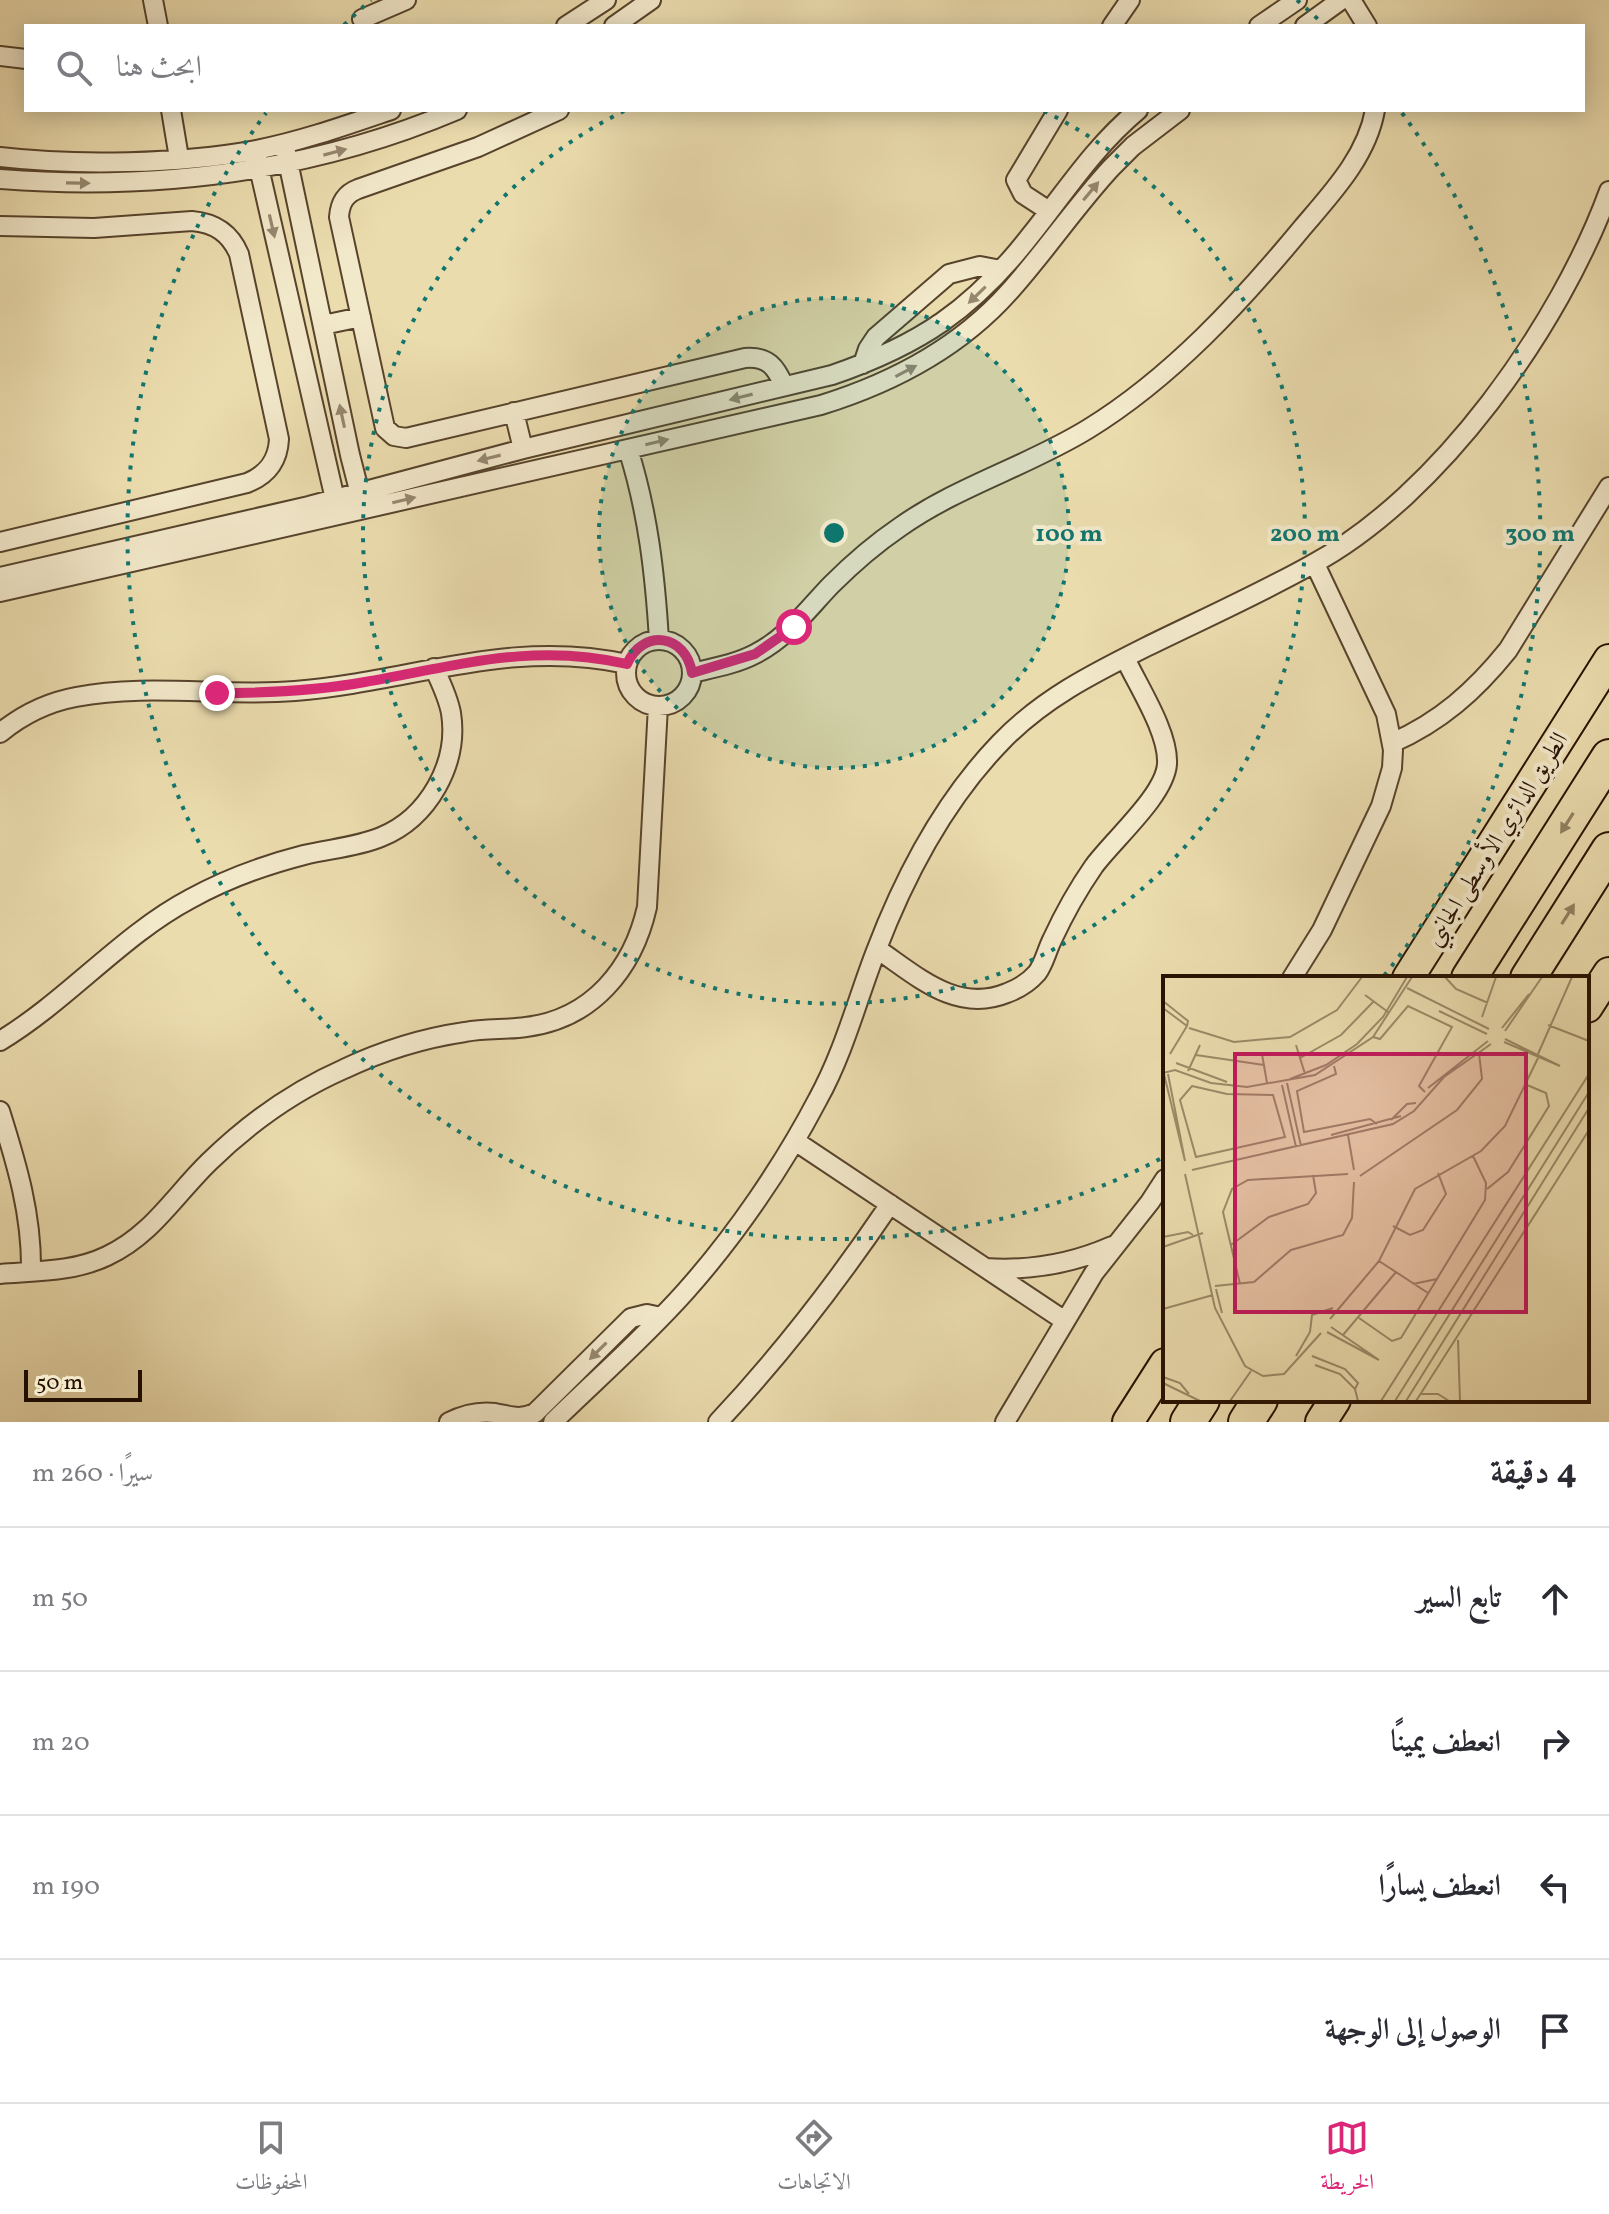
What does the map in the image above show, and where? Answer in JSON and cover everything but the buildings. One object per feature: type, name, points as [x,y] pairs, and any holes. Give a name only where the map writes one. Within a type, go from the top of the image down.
[{"type":"highway","name":"الطريق الدائري الأوسطى الجانبي","points":[[1409,976],[1609,660]]},
{"type":"highway","points":[[1470,976],[1609,757]]},
{"type":"highway","points":[[1529,976],[1609,850]]},
{"type":"highway","points":[[1589,1004],[1609,973]]},
{"type":"highway","points":[[1128,1422],[1163,1367]]},
{"type":"highway","points":[[1188,1422],[1201,1402]]},
{"type":"highway","points":[[1246,1422],[1259,1402]]},
{"type":"highway","points":[[1321,1422],[1334,1402]]},
{"type":"street","points":[[153,0],[158,24]]},
{"type":"street","points":[[355,0],[363,23],[406,0]]},
{"type":"street","points":[[569,24],[606,0]]},
{"type":"street","points":[[617,24],[651,0]]},
{"type":"street","points":[[1113,24],[1130,0]]},
{"type":"street","points":[[1262,24],[1297,0]]},
{"type":"street","points":[[1308,24],[1341,0]]},
{"type":"street","points":[[1351,0],[1366,24]]},
{"type":"street","points":[[0,56],[24,59]]},
{"type":"street","points":[[171,112],[179,158]]},
{"type":"street","points":[[0,157],[103,162],[255,150],[285,144],[384,112]]},
{"type":"street","points":[[0,179],[70,183],[207,177],[289,164],[366,144],[452,112]]},
{"type":"street","points":[[555,112],[478,147],[358,189],[342,202],[339,217],[383,422],[394,436],[406,438],[745,358],[762,358],[770,362],[784,386]]},
{"type":"street","points":[[1049,211],[1023,194],[1016,180],[1057,112]]},
{"type":"street","points":[[362,500],[454,467],[863,364],[920,338],[968,304],[1001,270],[1084,163],[1136,112]]},
{"type":"street","points":[[0,592],[362,500],[458,487],[821,405],[873,387],[923,362],[991,312],[1111,168],[1177,112]]},
{"type":"street","points":[[692,673],[733,663],[775,642],[794,627],[852,565],[901,526],[949,498],[1058,447],[1120,407],[1158,376],[1230,310],[1313,216],[1356,159],[1367,139],[1374,112]]},
{"type":"street","points":[[285,144],[362,500]]},
{"type":"street","points":[[255,150],[337,506]]},
{"type":"street","points":[[553,1422],[661,1317],[720,1250],[795,1141],[837,1061],[877,949],[919,853],[948,806],[975,771],[1041,705],[1080,680],[1315,564],[1358,535],[1409,491],[1493,397],[1556,306],[1588,245],[1609,191]]},
{"type":"street","points":[[0,226],[94,228],[192,221],[222,230],[235,244],[239,254],[279,439],[279,449],[271,466],[247,483],[0,542]]},
{"type":"street","points":[[863,364],[876,337],[949,274],[980,266],[1001,270]]},
{"type":"street","points":[[323,325],[361,317]]},
{"type":"street","points":[[514,412],[523,449]]},
{"type":"street","points":[[628,449],[650,541],[659,640]]},
{"type":"street","points":[[454,467],[458,487]]},
{"type":"street","points":[[1392,743],[1440,718],[1492,669],[1508,650],[1609,487]]},
{"type":"street","points":[[0,577],[337,506]]},
{"type":"street","points":[[37,533],[45,567]]},
{"type":"street","points":[[1293,976],[1322,930],[1381,806],[1392,768],[1392,743],[1380,697],[1315,564]]},
{"type":"street","points":[[659,640],[675,644],[682,650],[691,664],[692,673],[682,696],[658,706],[635,696],[627,681],[627,664],[635,649],[659,640]]},
{"type":"street","points":[[0,733],[42,707],[75,697],[146,691],[292,691],[367,682],[475,660],[547,654],[583,656],[627,664]]},
{"type":"street","points":[[877,949],[945,994],[966,999],[989,999],[1011,992],[1038,971],[1078,891],[1112,843],[1152,799],[1165,774],[1167,755],[1163,739],[1125,658]]},
{"type":"street","points":[[0,1041],[61,999],[160,917],[189,899],[250,872],[380,837],[403,825],[422,808],[437,788],[447,765],[452,740],[451,715],[445,690],[434,668]]},
{"type":"street","points":[[0,1274],[81,1265],[128,1245],[148,1230],[233,1140],[285,1101],[342,1069],[435,1037],[551,1022],[597,997],[616,978],[630,957],[641,933],[647,907],[658,706]]},
{"type":"street","points":[[0,1111],[26,1200],[31,1236],[31,1272]]},
{"type":"street","points":[[795,1141],[1065,1321]]},
{"type":"street","points":[[1005,1422],[1115,1244],[1163,1182]]},
{"type":"street","points":[[718,1422],[801,1325],[890,1204]]},
{"type":"street","points":[[985,1268],[1021,1269],[1056,1265],[1115,1244]]},
{"type":"street","points":[[449,1422],[483,1412],[516,1418],[529,1416],[540,1409],[631,1318],[647,1314],[661,1317]]},
{"type":"route","points":[[217,693],[330,688],[511,656],[583,656],[627,664],[635,649],[659,640],[675,644],[682,650],[691,664],[692,673],[755,654],[794,627]]}]
